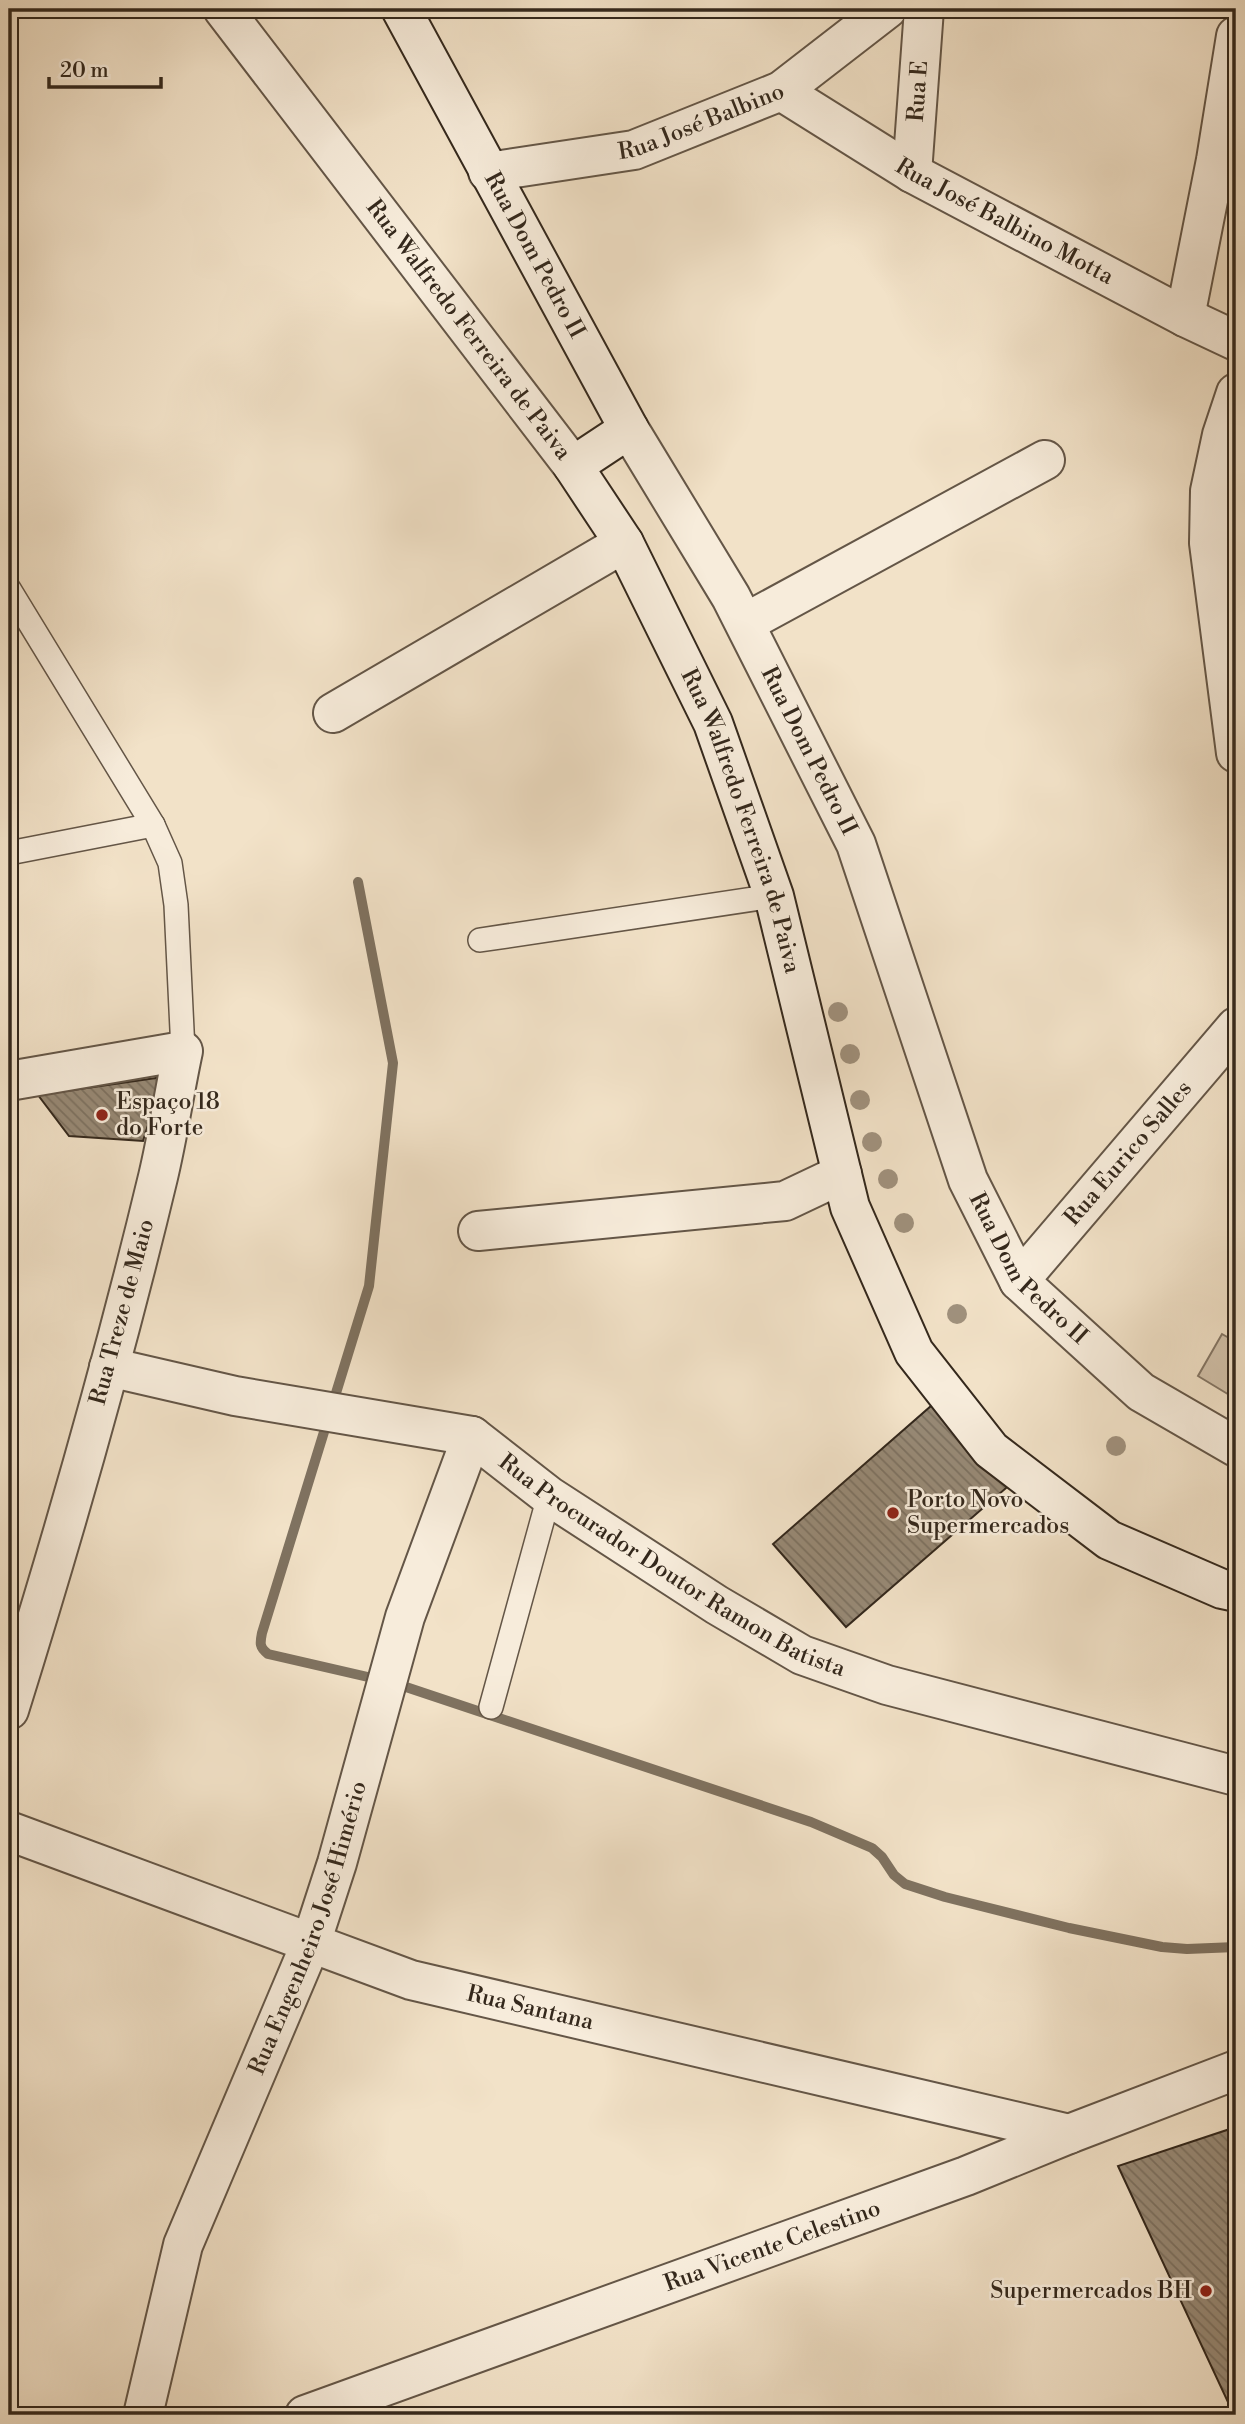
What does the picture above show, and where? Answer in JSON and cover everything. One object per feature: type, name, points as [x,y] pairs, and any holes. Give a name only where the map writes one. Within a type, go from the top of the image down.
[{"type":"street","name":"Rua Walfredo Ferreira de Paiva","points":[[223,9],[573,466],[624,543],[713,723],[774,896],[850,1207],[914,1352],[991,1450],[1109,1540],[1222,1589],[1236,1592]]},
{"type":"street","name":"Rua Dom Pedro II","points":[[401,9],[629,429],[731,597],[856,844],[968,1181],[1018,1281],[1141,1392],[1236,1447]]},
{"type":"street","name":"Rua José Balbino","points":[[488,172],[634,150],[781,91],[887,9]]},
{"type":"street","name":"Rua E","points":[[912,173],[924,9]]},
{"type":"street","points":[[1185,317],[1216,159],[1236,36]]},
{"type":"street","name":"Rua José Balbino Motta","points":[[781,91],[912,173],[1185,317],[1236,341]]},
{"type":"street","points":[[1236,393],[1222,435],[1210,491],[1209,530],[1236,753]]},
{"type":"street","points":[[573,466],[629,429]]},
{"type":"street","points":[[745,623],[1045,460]]},
{"type":"street","points":[[333,713],[624,543]]},
{"type":"street","name":"Rua Eurico Salles","points":[[1018,1281],[1236,1027]]},
{"type":"street","points":[[9,1081],[183,1051]]},
{"type":"street","name":"Rua Treze de Maio","points":[[9,1710],[109,1367],[158,1175],[183,1051]]},
{"type":"street","points":[[478,1231],[785,1201],[842,1174]]},
{"type":"street","name":"Rua Procurador Doutor Ramon Batista","points":[[109,1367],[235,1396],[472,1436],[550,1496],[717,1605],[802,1655],[887,1685],[1236,1776]]},
{"type":"street","name":"Rua Engenheiro José Himério","points":[[143,2415],[183,2245],[311,1943],[337,1863],[405,1617],[472,1436]]},
{"type":"street","name":"Rua Santana","points":[[9,1831],[411,1980],[1069,2134]]},
{"type":"street","name":"Rua Vicente Celestino","points":[[305,2415],[966,2176],[1236,2070]]},
{"type":"lane","name":"Rua Treze de Maio","points":[[9,589],[153,825],[170,863],[177,905],[183,1051]]},
{"type":"lane","points":[[9,853],[153,825]]},
{"type":"lane","points":[[480,940],[774,896]]},
{"type":"lane","points":[[491,1707],[550,1496]]},
{"type":"shaded area","points":[[1222,1334],[1236,1342],[1236,1388],[1231,1396],[1198,1376]]},
{"type":"building","name":"Espaço 18 do Forte","points":[[163,1077],[143,1141],[69,1136],[38,1095]]},
{"type":"building","name":"Porto Novo Supermercados","points":[[939,1399],[1013,1482],[846,1627],[773,1544]]},
{"type":"building","name":"Supermercados BH","points":[[1236,2127],[1236,2415],[1234,2415],[1118,2166]]},
{"type":"waterway","points":[[358,882],[393,1063],[369,1286],[262,1633],[263,1649],[268,1654],[394,1683],[811,1822],[872,1848],[905,1884],[945,1897],[1069,1928],[1162,1947],[1236,1947]]},
{"type":"place","name":"Espaço 18 do Forte","points":[[102,1115]]},
{"type":"place","name":"Porto Novo Supermercados","points":[[893,1513]]},
{"type":"place","name":"Supermercados BH","points":[[1206,2291]]}]
